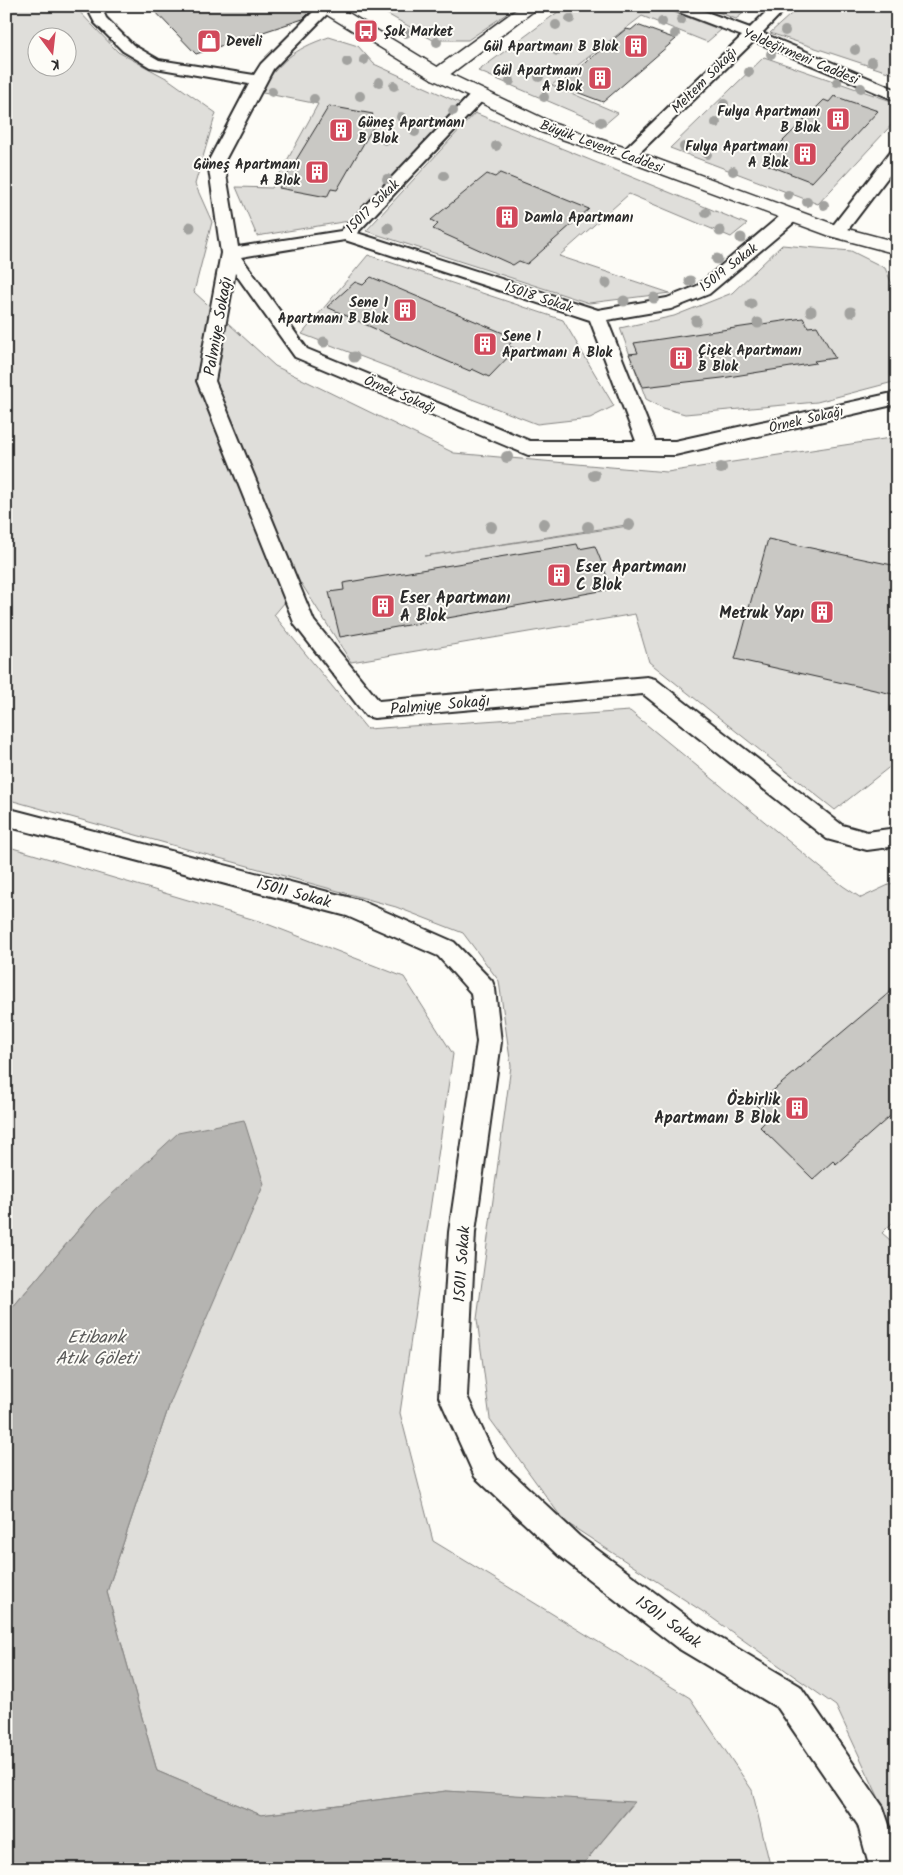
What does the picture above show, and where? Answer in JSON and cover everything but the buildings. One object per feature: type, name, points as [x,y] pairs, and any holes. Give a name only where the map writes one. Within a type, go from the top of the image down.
[{"type":"street","points":[[438,75],[532,6]]},
{"type":"street","name":"Büyük Levent Caddesi","points":[[325,7],[438,75],[548,128],[628,154],[837,232],[897,248]]},
{"type":"lane","points":[[93,6],[100,20],[128,48],[155,64],[259,81]]},
{"type":"lane","name":"Yeldeğirmeni Caddesi","points":[[676,6],[751,34],[897,96]]},
{"type":"lane","name":"Meltem Sokağı","points":[[628,154],[781,6]]},
{"type":"lane","name":"Örnek Sokağı","points":[[325,7],[266,67],[216,162],[230,253],[301,352],[528,448],[675,448],[897,398]]},
{"type":"lane","name":"15017 Sokak","points":[[230,253],[346,235],[479,94]]},
{"type":"lane","points":[[837,232],[897,154]]},
{"type":"lane","name":"15019 Sokak","points":[[597,316],[671,303],[703,290],[792,215]]},
{"type":"lane","name":"15018 Sokak","points":[[346,235],[597,316]]},
{"type":"lane","name":"Palmiye Sokağı","points":[[230,253],[206,381],[305,625],[374,710],[647,686],[835,832],[867,840],[897,837]]},
{"type":"lane","points":[[597,316],[648,448]]},
{"type":"lane","name":"15011 Sokak","points":[[6,817],[352,907],[446,949],[483,989],[489,1042],[462,1232],[453,1397],[486,1467],[569,1546],[687,1636],[789,1697],[872,1818],[886,1869]]},
{"type":"shaded area","points":[[6,6],[74,6],[118,52],[168,79],[216,113],[195,184],[212,222],[194,292],[275,366],[454,453],[667,472],[897,437],[897,761],[835,810],[649,662],[635,614],[351,662],[301,583],[274,615],[367,729],[630,711],[843,886],[861,898],[897,881],[897,1218],[882,1233],[897,1246],[897,1837],[836,1706],[708,1615],[564,1521],[490,1419],[477,1319],[511,1066],[499,981],[463,933],[396,907],[6,799]],"holes":[[[626,525],[635,525],[445,553]]]},
{"type":"shaded area","points":[[373,6],[518,6],[468,40],[433,40]]},
{"type":"shaded area","points":[[566,6],[658,6],[721,30],[707,42],[642,16],[552,85],[618,113],[604,125],[478,71]]},
{"type":"shaded area","points":[[702,6],[752,6],[736,19]]},
{"type":"shaded area","points":[[800,6],[897,6],[897,75],[770,33]]},
{"type":"shaded area","points":[[329,37],[358,46],[374,64],[460,103],[355,220],[257,236],[236,187],[272,188],[318,104],[258,92],[288,58],[305,47]]},
{"type":"shaded area","points":[[764,57],[897,103],[897,119],[818,204],[670,148]]},
{"type":"shaded area","points":[[475,113],[747,224],[731,237],[629,194],[559,256],[670,293],[589,303],[366,231]]},
{"type":"shaded area","points":[[782,245],[851,251],[885,268],[897,295],[897,381],[817,402],[685,414],[663,408],[646,399],[620,328],[674,316],[732,293]]},
{"type":"shaded area","points":[[368,255],[563,320],[614,406],[590,418],[537,424],[302,334]]},
{"type":"shaded area","points":[[6,846],[262,922],[404,977],[453,1054],[400,1413],[433,1541],[690,1698],[752,1790],[771,1869],[579,1869],[634,1803],[446,1791],[261,1815],[157,1771],[107,1592],[170,1403],[97,1208],[6,1315]]},
{"type":"water","name":"Etibank Atık Göleti","points":[[244,1120],[264,1184],[170,1403],[107,1592],[157,1771],[261,1815],[446,1791],[634,1802],[579,1869],[6,1869],[6,1315],[97,1208],[178,1133]]},
{"type":"place","name":"Şok Market","points":[[366,31]]},
{"type":"place","name":"Develi","points":[[209,41]]},
{"type":"place","name":"Gül Apartmanı B Blok","points":[[636,46]]},
{"type":"place","name":"Gül Apartmanı A Blok","points":[[600,78]]},
{"type":"place","name":"Fulya Apartmanı B Blok","points":[[838,119]]},
{"type":"place","name":"Güneş Apartmanı B Blok","points":[[341,130]]},
{"type":"place","name":"Fulya Apartmanı A Blok","points":[[805,154]]},
{"type":"place","name":"Güneş Apartmanı A Blok","points":[[317,172]]},
{"type":"place","name":"Damla Apartmanı","points":[[507,217]]},
{"type":"place","name":"Sene 1 Apartmanı B Blok","points":[[405,310]]},
{"type":"place","name":"Sene 1 Apartmanı A Blok","points":[[485,344]]},
{"type":"place","name":"Çiçek Apartmanı B Blok","points":[[681,358]]},
{"type":"place","name":"Eser Apartmanı C Blok","points":[[559,575]]},
{"type":"place","name":"Eser Apartmanı A Blok","points":[[383,606]]},
{"type":"place","name":"Metruk Yapı","points":[[822,612]]},
{"type":"place","name":"Özbirlik Apartmanı B Blok","points":[[797,1108]]}]
